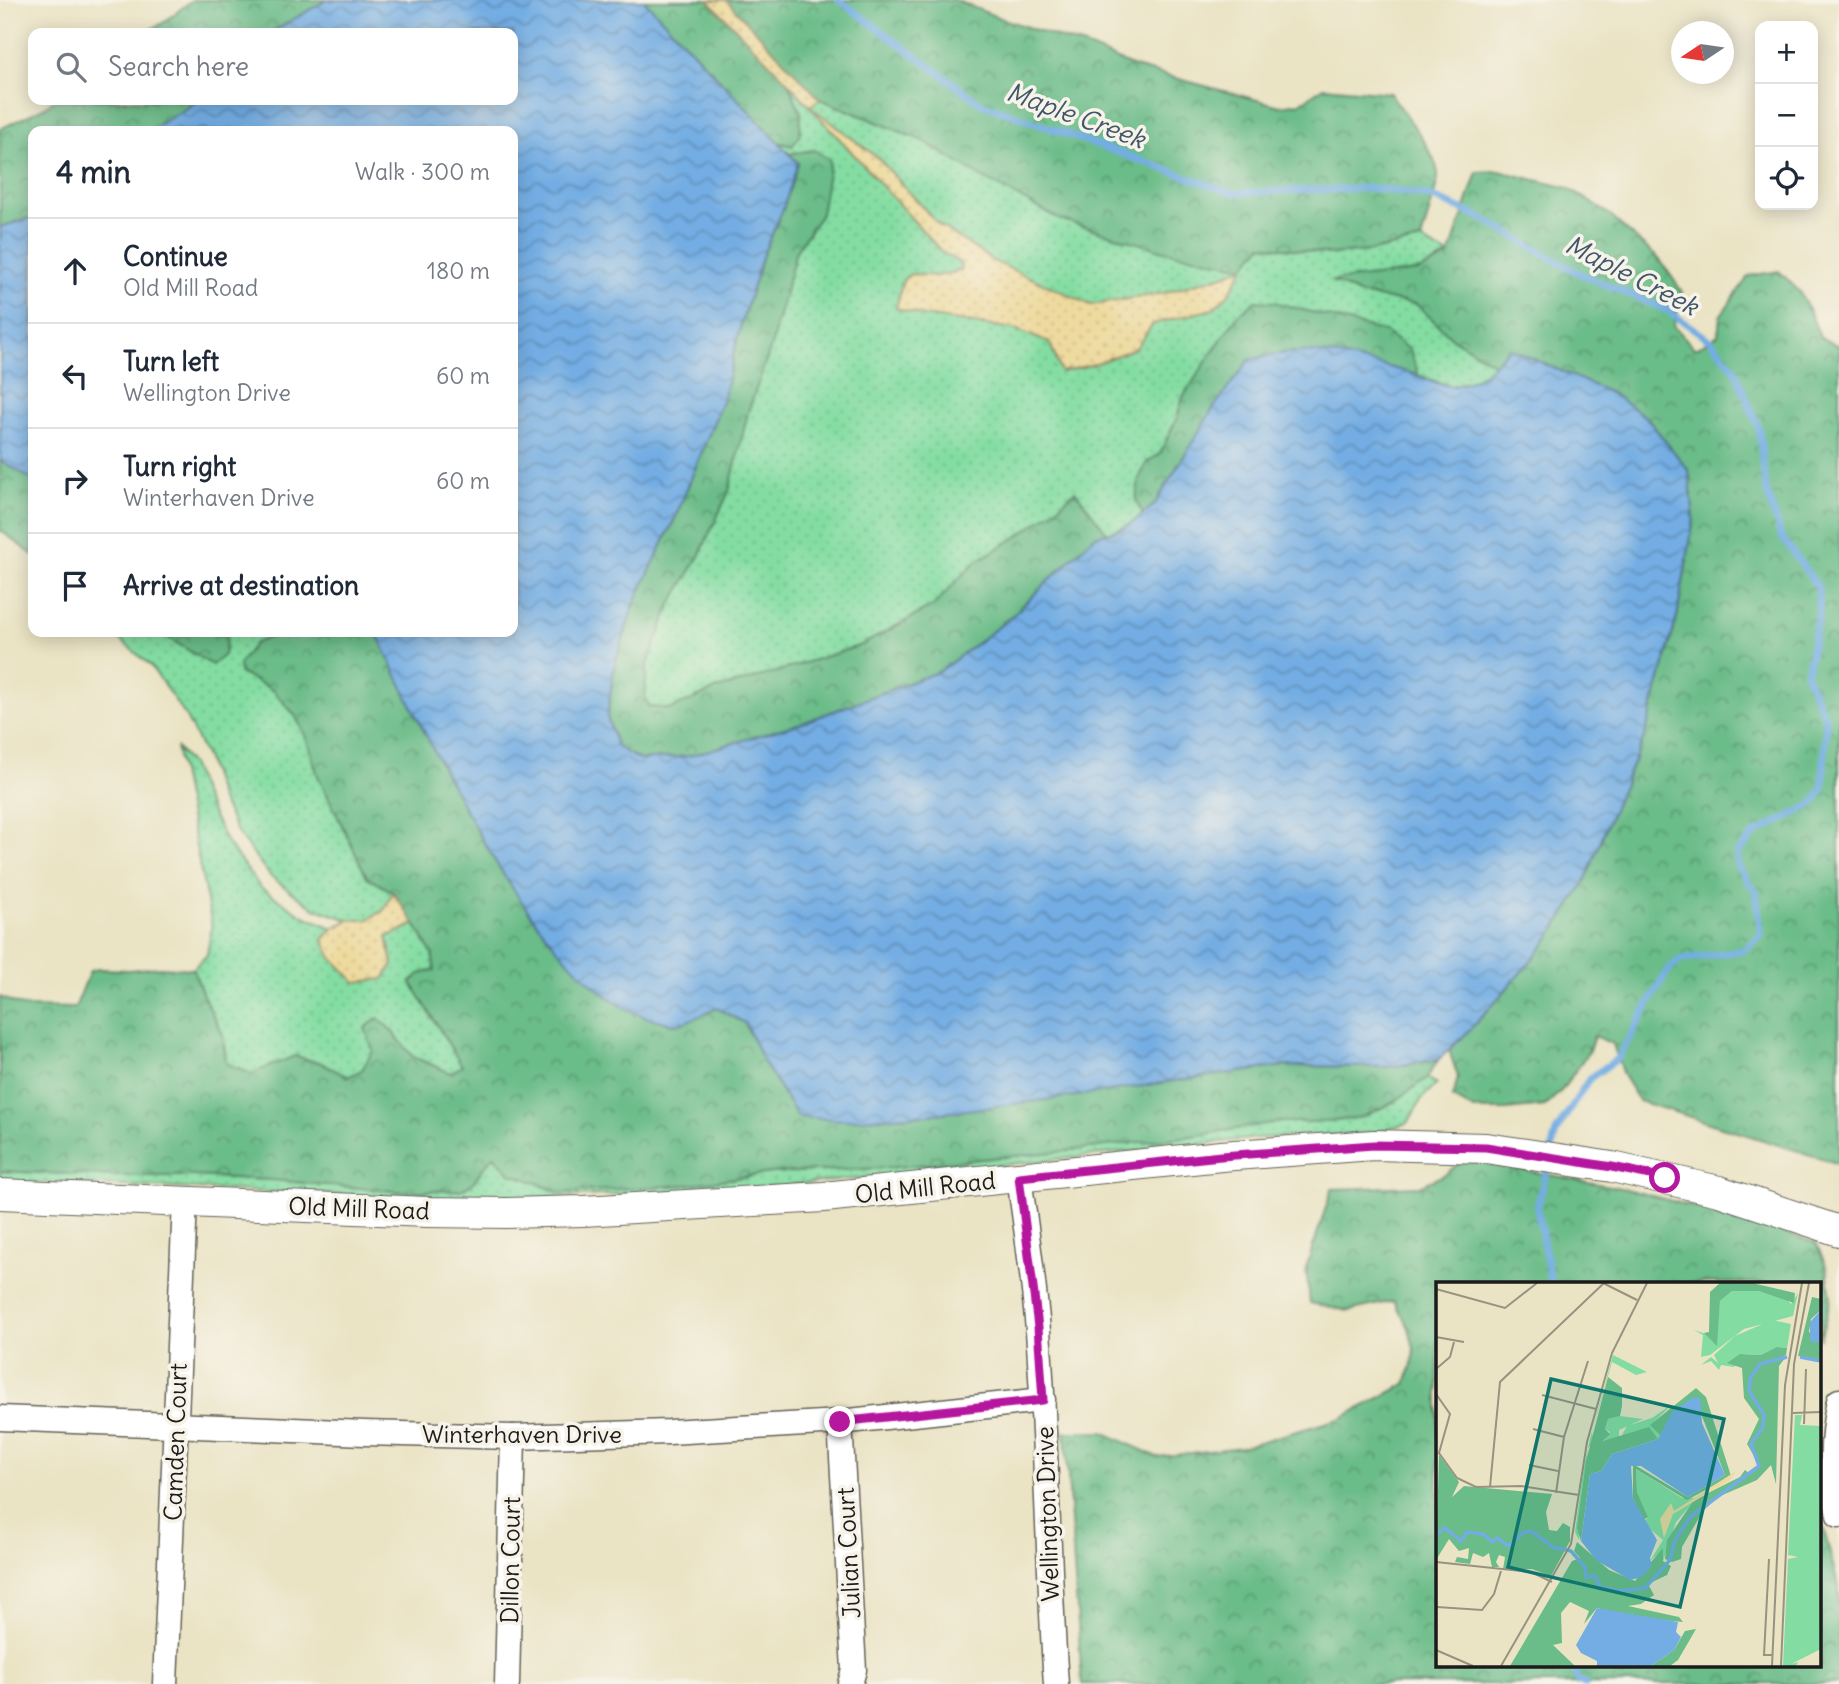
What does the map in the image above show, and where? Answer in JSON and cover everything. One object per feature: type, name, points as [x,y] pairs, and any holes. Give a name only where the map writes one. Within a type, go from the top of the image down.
[{"type":"street","name":"Old Mill Road","points":[[0,1195],[427,1212],[583,1212],[824,1197],[1298,1149],[1374,1145],[1486,1147],[1612,1167],[1719,1191],[1839,1230]]},
{"type":"street","name":"Wellington Drive","points":[[1019,1177],[1038,1327],[1056,1684]]},
{"type":"street","name":"Camden Court","points":[[165,1684],[185,1201]]},
{"type":"street","name":"Winterhaven Drive","points":[[0,1418],[513,1437],[668,1432],[840,1422],[1043,1400]]},
{"type":"street","points":[[1839,1401],[1833,1462],[1839,1515]]},
{"type":"street","name":"Julian Court","points":[[840,1422],[855,1670],[850,1684]]},
{"type":"street","name":"Dillon Court","points":[[507,1684],[513,1437]]},
{"type":"green space","points":[[192,0],[327,0],[279,28],[153,28]]},
{"type":"green space","points":[[644,0],[708,0],[788,82],[801,113],[800,136],[792,146],[778,142]]},
{"type":"green space","points":[[726,0],[955,0],[1090,48],[1134,67],[1280,106],[1300,103],[1324,87],[1390,93],[1419,134],[1437,169],[1437,184],[1421,240],[1372,251],[1330,254],[1262,245],[1244,267],[1164,251],[1059,219],[921,140],[820,99]]},
{"type":"green space","points":[[788,82],[809,106],[820,99],[921,140],[1059,219],[1330,254],[1372,251],[1421,240],[1449,255],[1419,271],[1333,281],[1359,294],[1416,304],[1452,338],[1495,364],[1474,381],[1450,386],[1418,375],[1410,350],[1316,314],[1274,302],[1239,314],[1183,397],[1177,418],[1160,454],[1147,462],[1136,500],[1143,514],[1135,521],[1107,533],[1075,491],[1056,509],[1017,537],[975,562],[933,606],[862,645],[717,689],[671,709],[649,707],[645,698],[647,666],[670,606],[700,554],[729,491],[748,412],[771,346],[796,251],[821,214],[815,150],[789,154],[778,142],[792,146],[801,113]],"holes":[[[813,109],[879,159],[938,224],[993,261],[1091,305],[1165,293],[1243,268],[1153,324],[1136,348],[1094,364],[1061,372],[1050,343],[1015,329],[924,316],[896,308],[903,280],[911,274],[936,276],[962,271],[960,263],[942,252]]]},
{"type":"green space","points":[[190,105],[156,126],[28,126],[28,219],[0,227],[0,129],[47,106]]},
{"type":"green space","points":[[815,150],[830,161],[821,214],[796,251],[771,346],[748,412],[729,491],[700,554],[670,606],[647,666],[645,697],[649,707],[671,709],[717,689],[862,645],[933,606],[975,562],[1017,537],[1056,509],[1075,491],[1107,533],[1095,536],[1010,618],[940,671],[802,723],[689,756],[640,760],[617,747],[607,717],[614,667],[634,604],[676,516],[723,399],[740,328],[762,257],[783,209],[798,164],[789,154]]},
{"type":"green space","points":[[1499,171],[1568,188],[1606,212],[1660,260],[1682,292],[1674,326],[1695,349],[1718,335],[1720,316],[1749,276],[1779,271],[1799,291],[1820,337],[1839,346],[1839,1164],[1639,1101],[1623,1075],[1613,1044],[1594,1036],[1589,1051],[1562,1090],[1545,1106],[1474,1110],[1453,1098],[1458,1077],[1449,1050],[1544,946],[1584,884],[1644,738],[1677,617],[1694,519],[1689,471],[1646,417],[1495,364],[1452,338],[1416,304],[1359,294],[1332,281],[1419,271],[1449,256],[1477,172]]},
{"type":"green space","points":[[1255,301],[1274,302],[1385,332],[1410,350],[1418,375],[1309,352],[1214,407],[1155,504],[1143,514],[1136,500],[1139,479],[1147,462],[1160,454],[1177,418],[1183,397],[1213,351],[1239,314]]},
{"type":"green space","points":[[0,460],[28,477],[28,551],[0,530]]},
{"type":"green space","points":[[117,637],[167,637],[212,664],[227,637],[277,637],[240,673],[273,690],[295,715],[306,737],[318,776],[367,877],[393,892],[384,910],[367,920],[349,920],[314,908],[271,877],[238,834],[220,798],[207,759],[185,715],[150,665]]},
{"type":"green space","points":[[167,637],[227,637],[224,655],[212,665]]},
{"type":"green space","points":[[271,637],[378,637],[467,814],[677,1024],[717,1008],[745,1023],[762,1059],[784,1095],[1187,1079],[1284,1066],[1388,1067],[1438,1060],[1427,1078],[1394,1102],[1362,1117],[1329,1122],[1279,1122],[1192,1136],[1055,1152],[885,1168],[771,1173],[685,1185],[559,1193],[511,1174],[494,1156],[472,1184],[461,1190],[405,1192],[194,1176],[0,1171],[0,997],[24,1007],[75,1008],[90,971],[160,967],[193,969],[223,1035],[226,1063],[251,1074],[295,1056],[321,1063],[348,1077],[362,1070],[373,1051],[365,1028],[378,1018],[413,1057],[451,1073],[462,1066],[411,982],[420,974],[435,970],[432,954],[393,892],[367,877],[318,776],[306,737],[295,715],[273,690],[240,673],[239,664],[255,643]]},
{"type":"green space","points":[[176,747],[192,766],[227,843],[261,888],[304,916],[333,928],[323,940],[393,963],[387,937],[415,924],[432,954],[435,970],[420,974],[411,982],[462,1066],[451,1073],[413,1057],[391,1030],[373,1051],[362,1070],[348,1077],[321,1063],[295,1056],[251,1074],[226,1063],[223,1035],[193,969],[207,955],[212,926]]},
{"type":"green space","points":[[1427,1078],[1437,1084],[1422,1098],[1408,1123],[1372,1133],[1258,1138],[732,1190],[474,1200],[0,1181],[0,1171],[194,1176],[405,1192],[461,1190],[472,1184],[494,1156],[511,1174],[535,1182],[685,1185],[771,1173],[885,1168],[1055,1152],[1192,1136],[1279,1122],[1329,1122],[1362,1117],[1394,1102]]},
{"type":"green space","points":[[1464,1159],[1626,1189],[1748,1221],[1816,1243],[1827,1268],[1831,1299],[1822,1332],[1822,1282],[1436,1282],[1436,1666],[1822,1666],[1822,1523],[1839,1588],[1839,1684],[1082,1684],[1065,1432],[1103,1432],[1157,1457],[1242,1447],[1342,1418],[1406,1384],[1415,1353],[1409,1328],[1394,1301],[1348,1311],[1310,1303],[1306,1268],[1332,1189],[1420,1186],[1446,1174]]},
{"type":"sand","points":[[708,0],[726,0],[820,99],[810,106],[879,159],[938,224],[993,261],[1091,305],[1165,293],[1244,267],[1229,294],[1213,309],[1153,324],[1136,348],[1094,364],[1061,372],[1050,343],[1015,329],[924,316],[896,308],[903,280],[911,274],[936,276],[961,271],[960,263],[942,252],[788,82]]},
{"type":"sand","points":[[393,892],[415,924],[387,937],[393,964],[384,979],[355,982],[332,958],[323,940],[333,928],[349,920],[367,920],[384,910]]},
{"type":"water","points":[[327,0],[644,0],[798,163],[783,209],[762,257],[740,328],[723,399],[676,516],[634,604],[614,667],[607,717],[617,747],[640,760],[689,756],[802,723],[940,671],[1010,618],[1095,536],[1122,529],[1155,504],[1214,407],[1249,360],[1285,353],[1319,353],[1370,362],[1453,386],[1478,377],[1509,348],[1611,393],[1646,417],[1689,471],[1694,519],[1677,617],[1644,738],[1584,884],[1544,946],[1462,1038],[1438,1060],[1388,1067],[1284,1066],[928,1115],[843,1120],[798,1117],[762,1059],[745,1023],[717,1008],[686,1022],[673,1024],[614,1001],[571,964],[530,913],[491,855],[424,732],[378,637],[518,637],[518,126],[156,126],[190,105],[518,105],[518,28],[279,28]]},
{"type":"water","points":[[28,219],[28,477],[0,460],[0,227]]},
{"type":"waterway","name":"Maple Creek","points":[[839,0],[982,104],[1232,193],[1373,188],[1428,196],[1478,216],[1578,273],[1667,310],[1711,341],[1734,368],[1759,429],[1766,489],[1781,536],[1818,587],[1819,612],[1806,675],[1826,719],[1823,788],[1813,804],[1756,833],[1737,853],[1738,867],[1756,892],[1761,935],[1744,950],[1680,960],[1668,970],[1618,1058],[1589,1079],[1556,1132],[1551,1152]]},
{"type":"waterway","name":"Maple Creek","points":[[1548,1164],[1537,1208],[1551,1282]]},
{"type":"waterway","name":"Maple Creek","points":[[1571,1666],[1578,1681],[1585,1684]]},
{"type":"route","points":[[840,1422],[1043,1400],[1038,1327],[1019,1177],[1298,1149],[1374,1145],[1486,1147],[1665,1178]]}]
